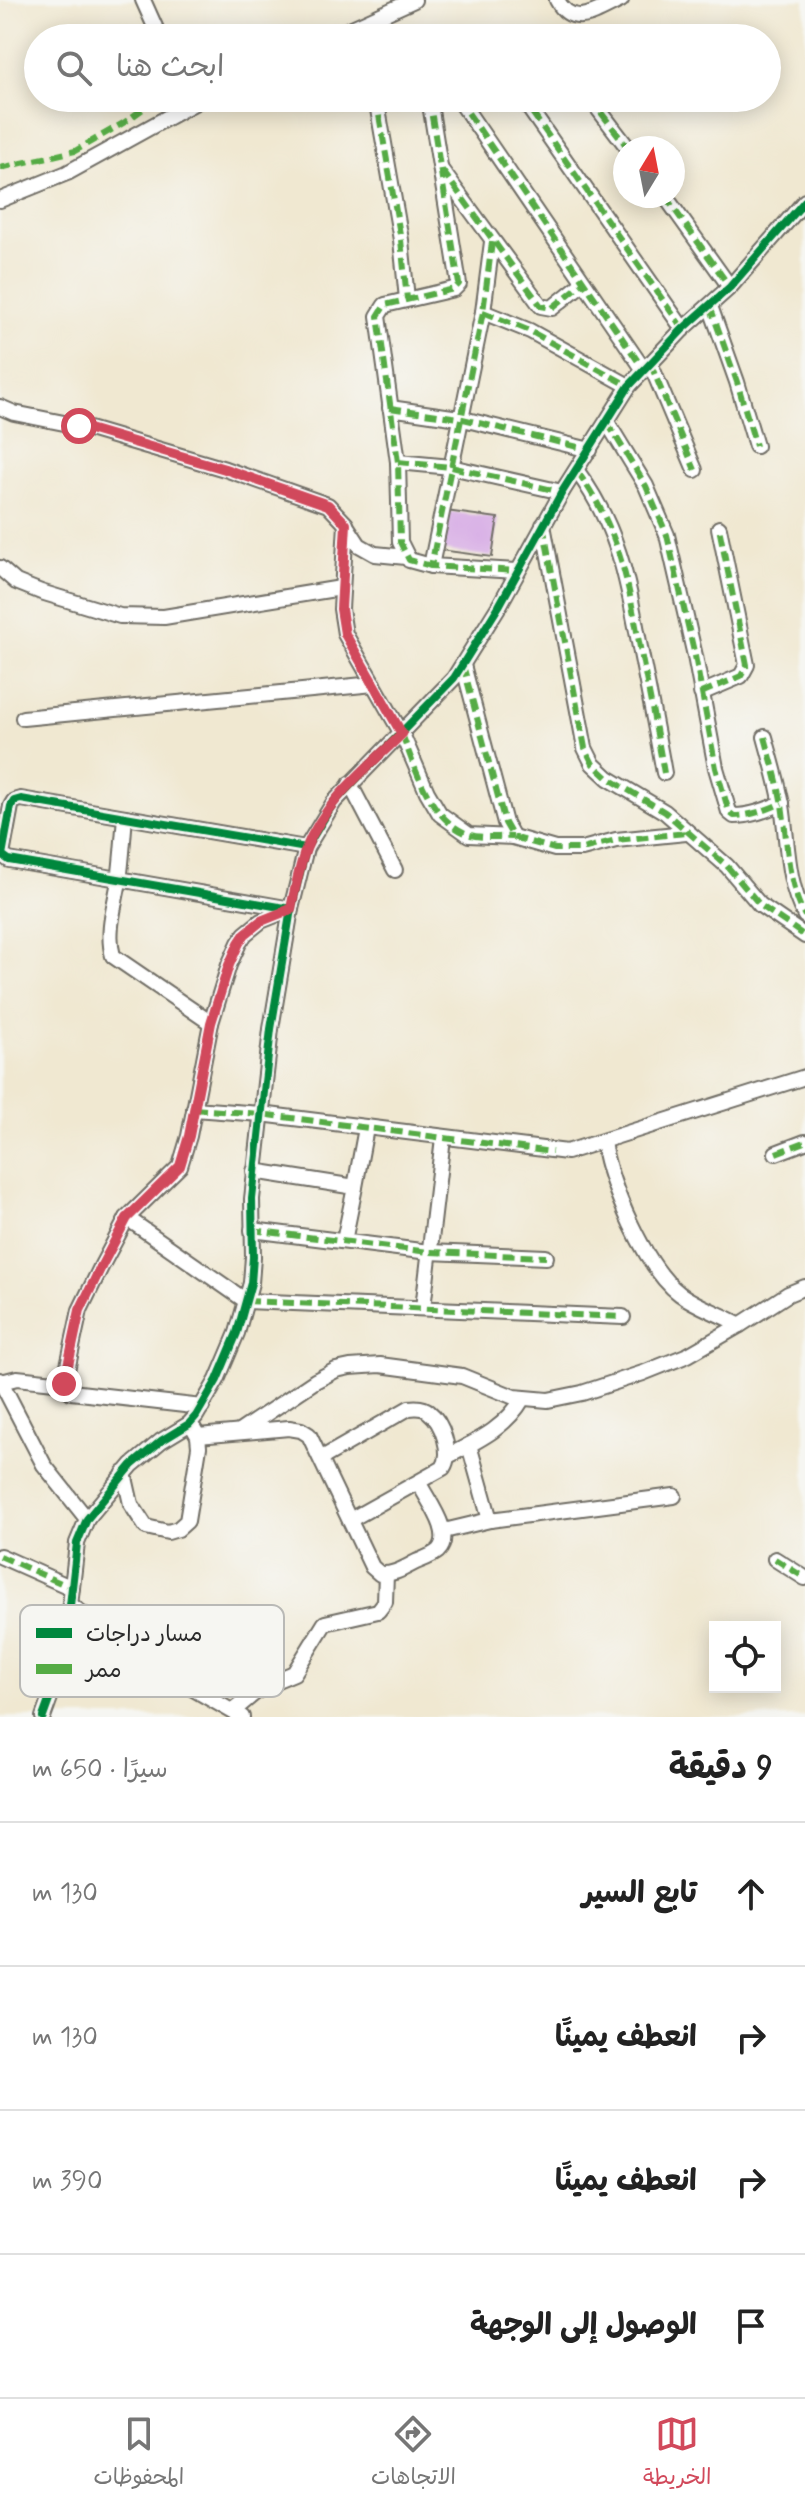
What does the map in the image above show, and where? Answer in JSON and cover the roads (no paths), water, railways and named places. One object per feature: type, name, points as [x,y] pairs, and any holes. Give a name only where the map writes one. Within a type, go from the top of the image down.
[{"type":"street","points":[[143,0],[154,24]]},
{"type":"street","points":[[373,24],[414,0]]},
{"type":"street","points":[[557,0],[564,12],[573,17],[621,0]]},
{"type":"street","points":[[0,200],[67,173],[174,112]]},
{"type":"street","points":[[378,112],[401,240],[407,299]]},
{"type":"street","points":[[406,557],[400,542],[398,462],[378,313],[385,305],[454,289],[459,284],[431,112]]},
{"type":"street","points":[[467,112],[583,283],[647,366],[695,470]]},
{"type":"street","points":[[532,112],[683,329]]},
{"type":"street","points":[[601,112],[619,136]]},
{"type":"street","points":[[439,167],[544,308],[552,308],[583,283]]},
{"type":"street","points":[[124,1473],[131,1504],[146,1527],[168,1532],[178,1529],[187,1521],[199,1447],[194,1430],[229,1354],[246,1301],[253,1257],[254,1171],[261,1114],[291,909],[306,848],[334,802],[454,678],[562,492],[629,386],[683,329],[730,287],[805,201]]},
{"type":"street","points":[[674,208],[730,287]]},
{"type":"street","points":[[431,566],[483,312],[492,242]]},
{"type":"street","points":[[710,306],[756,446]]},
{"type":"street","points":[[483,312],[530,331],[629,386]]},
{"type":"street","points":[[0,407],[14,413],[79,426],[225,469],[328,505],[346,524],[359,545],[375,554],[406,557],[431,566],[517,571]]},
{"type":"street","points":[[390,408],[459,418],[590,450]]},
{"type":"street","points":[[607,422],[646,486],[665,527],[716,768],[730,814],[742,816],[782,803]]},
{"type":"street","points":[[398,462],[451,467],[562,492]]},
{"type":"street","points":[[577,471],[608,520],[627,580],[664,773]]},
{"type":"street","points":[[346,524],[341,588],[345,634],[402,734],[416,770],[440,814],[469,835],[513,837],[555,849],[582,849],[616,840],[686,833]]},
{"type":"street","points":[[543,525],[585,748],[593,764],[608,778],[665,812],[727,866],[760,905],[805,936]]},
{"type":"street","points":[[701,693],[741,676],[746,669],[730,569],[719,528]]},
{"type":"street","points":[[0,568],[16,582],[41,592],[120,616],[164,617],[341,588]]},
{"type":"street","points":[[463,665],[505,823],[513,837]]},
{"type":"street","points":[[23,718],[374,684]]},
{"type":"street","points":[[765,737],[782,803],[787,863],[805,916]]},
{"type":"street","points":[[350,784],[395,870]]},
{"type":"street","points":[[291,909],[9,860],[2,855],[2,848],[11,806],[21,799],[306,848]]},
{"type":"street","points":[[125,817],[110,946],[113,956],[211,1023]]},
{"type":"street","points":[[202,1407],[71,1392],[64,1383],[80,1310],[127,1218],[177,1172],[184,1155],[211,1023],[229,965],[245,934],[273,914],[291,909]]},
{"type":"street","points":[[194,1109],[261,1114],[567,1152],[805,1077]]},
{"type":"street","points":[[344,1241],[366,1128]]},
{"type":"street","points":[[423,1308],[443,1138]]},
{"type":"street","points":[[603,1142],[607,1167],[615,1187],[659,1274],[689,1299],[740,1325]]},
{"type":"street","points":[[776,1153],[805,1142]]},
{"type":"street","points":[[254,1171],[355,1187]]},
{"type":"street","points":[[127,1218],[246,1301],[623,1317]]},
{"type":"street","points":[[252,1230],[429,1252],[546,1257]]},
{"type":"street","points":[[239,1432],[315,1381],[336,1370],[365,1364],[462,1376],[523,1398],[561,1398],[643,1373],[688,1355],[788,1294],[805,1287]]},
{"type":"street","points":[[64,1383],[17,1378],[0,1381],[44,1465],[87,1519]]},
{"type":"street","points":[[448,1456],[484,1438],[517,1410],[523,1398]]},
{"type":"street","points":[[322,1458],[409,1408],[430,1412],[444,1438],[448,1456],[443,1468],[350,1520]]},
{"type":"street","points":[[71,1605],[77,1543],[87,1519],[124,1473],[161,1441],[194,1430],[301,1430],[309,1435],[322,1458],[372,1567],[386,1574],[435,1553],[443,1543],[444,1531],[419,1483]]},
{"type":"street","points":[[469,1445],[490,1520]]},
{"type":"street","points":[[444,1531],[490,1520],[674,1496]]},
{"type":"street","points":[[0,1556],[72,1588]]},
{"type":"street","points":[[775,1559],[805,1578]]},
{"type":"street","points":[[284,1677],[294,1673],[325,1623],[378,1611],[385,1602],[386,1574]]},
{"type":"street","points":[[43,1717],[50,1697]]},
{"type":"street","points":[[208,1697],[238,1714],[253,1697]]}]
